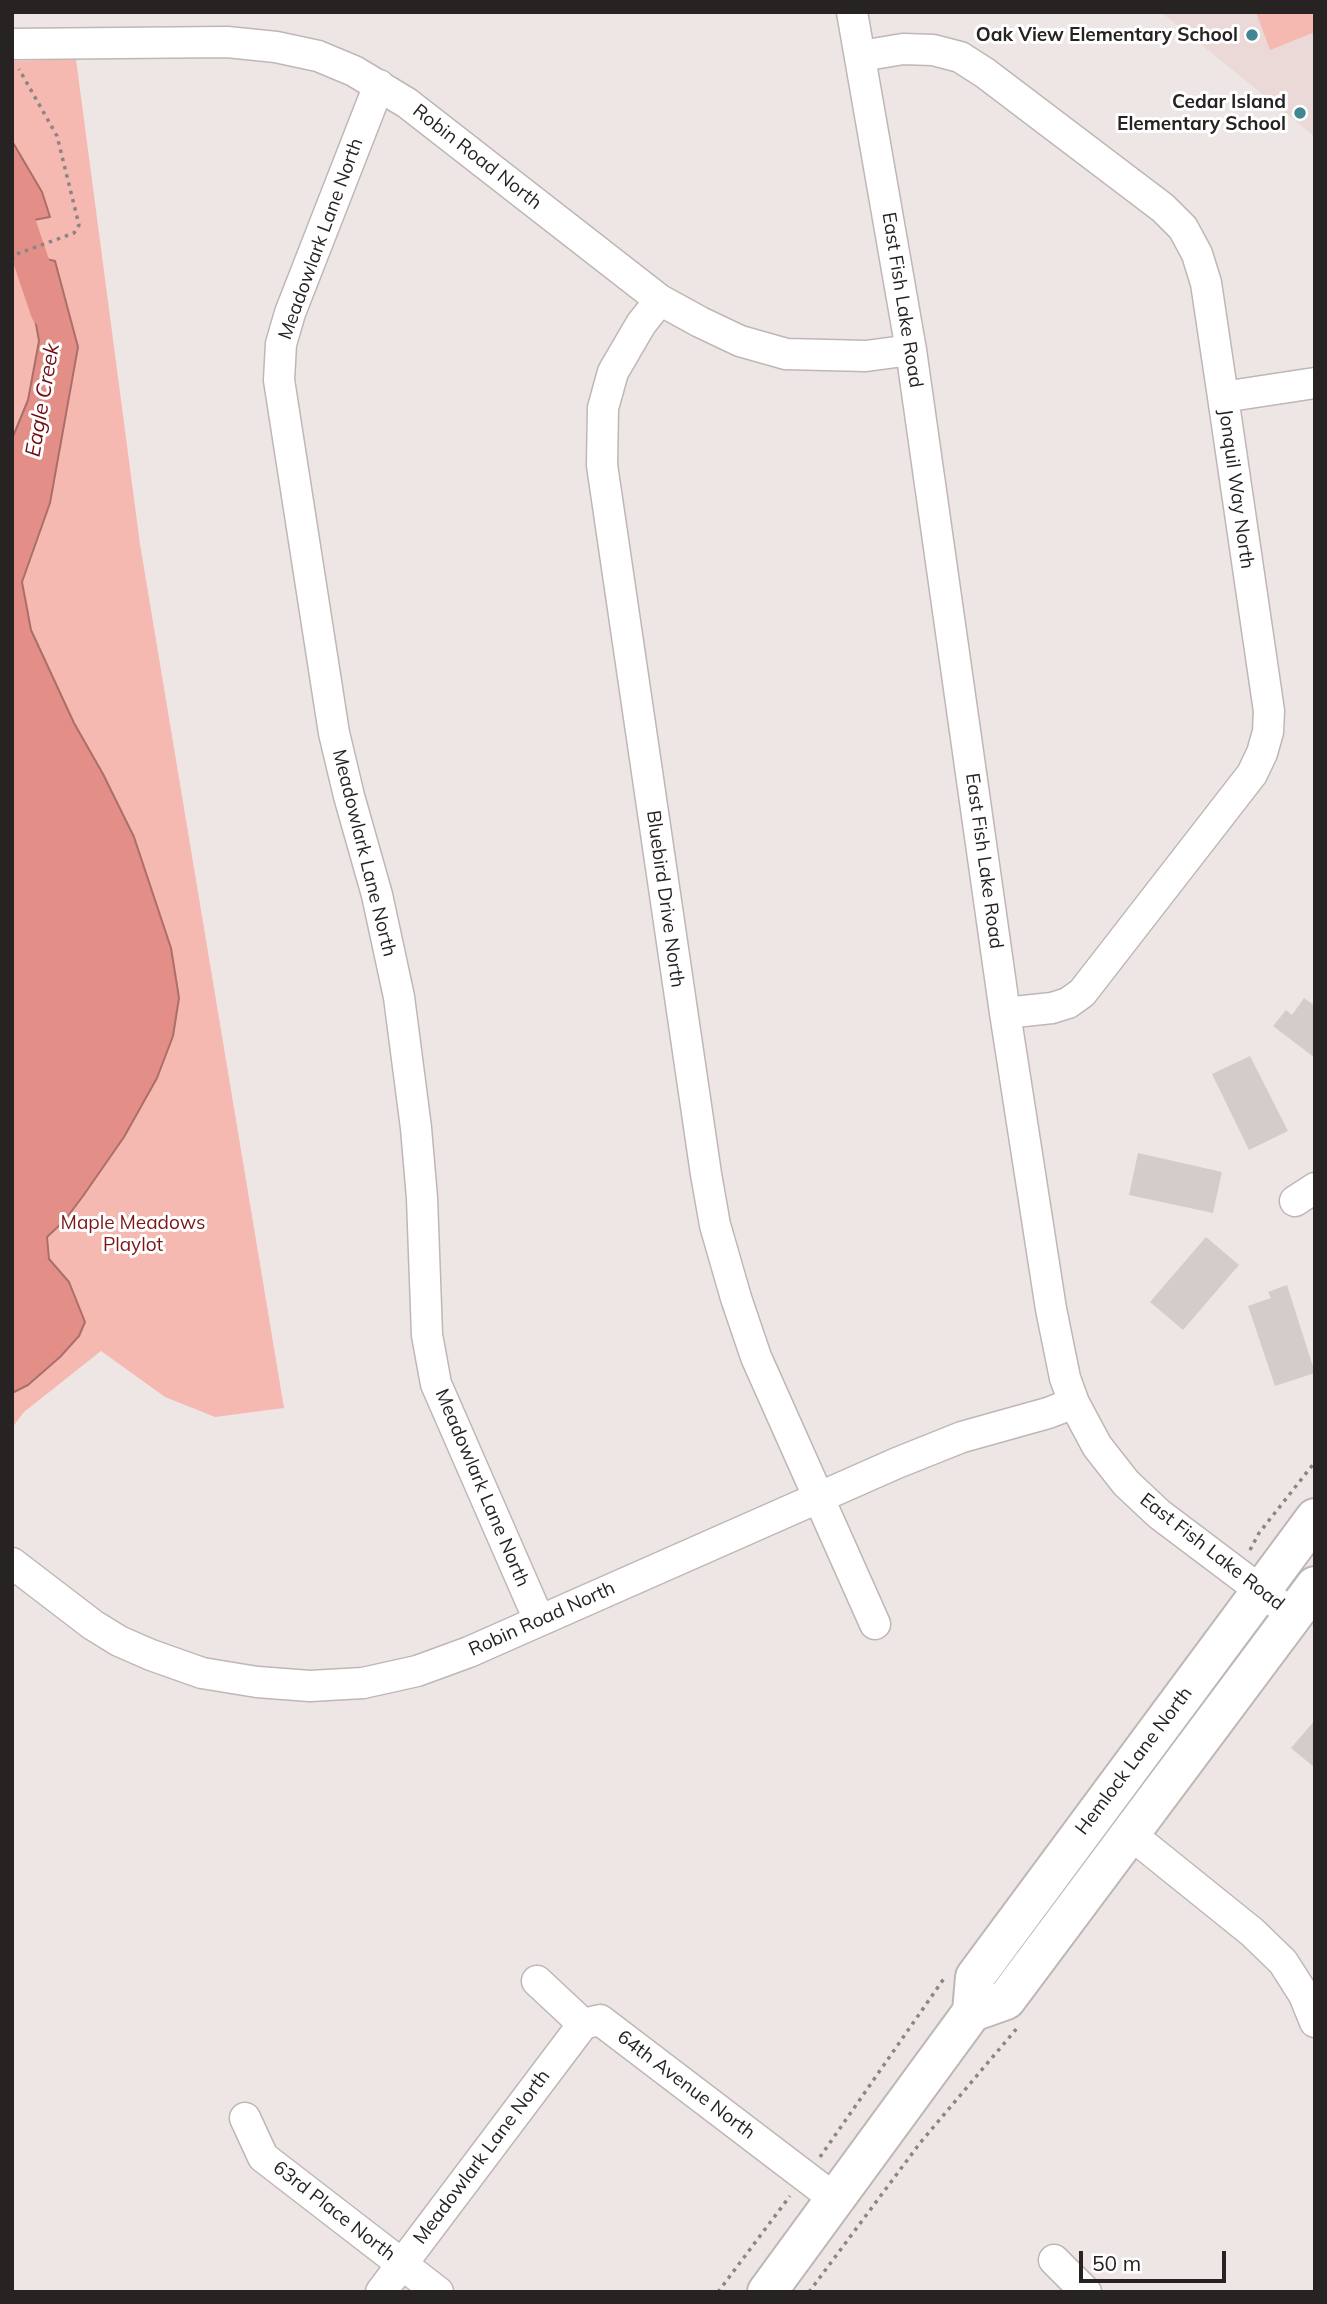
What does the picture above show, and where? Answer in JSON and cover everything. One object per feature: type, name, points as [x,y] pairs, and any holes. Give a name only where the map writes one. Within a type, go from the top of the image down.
[{"type":"main road","name":"Hemlock Lane North","points":[[1304,1600],[1006,2000],[972,2012],[975,1977],[1315,1518]]},
{"type":"main road","points":[[767,2292],[972,2012]]},
{"type":"street","name":"East Fish Lake Road","points":[[852,12],[911,350],[1005,1013],[1051,1310],[1065,1378],[1074,1403],[1097,1446],[1126,1483],[1159,1514],[1261,1590],[1304,1600]]},
{"type":"street","name":"Robin Road North","points":[[14,54],[227,42],[276,47],[318,57],[354,71],[407,103],[660,300],[740,341],[786,354],[866,356],[911,350]]},
{"type":"street","name":"Jonquil Way North","points":[[861,56],[903,49],[933,50],[960,57],[985,73],[1163,208],[1183,229],[1197,254],[1206,283],[1269,711],[1268,732],[1252,774],[1082,993],[1068,1003],[1052,1008],[1005,1013]]},
{"type":"street","name":"Meadowlark Lane North","points":[[379,85],[290,313],[281,344],[279,380],[334,733],[380,906],[398,997],[416,1128],[422,1198],[427,1335],[436,1384],[539,1620]]},
{"type":"street","name":"Bluebird Drive North","points":[[660,300],[641,324],[613,372],[603,408],[602,465],[705,1174],[715,1225],[756,1357],[875,1624]]},
{"type":"street","points":[[1223,397],[1315,383]]},
{"type":"street","name":"Robin Road North","points":[[12,1563],[93,1625],[119,1641],[151,1655],[202,1672],[257,1682],[324,1685],[363,1683],[404,1674],[470,1652],[818,1496],[962,1437],[1074,1403]]},
{"type":"street","points":[[1129,1833],[1252,1932],[1283,1962],[1304,1994],[1315,2022]]},
{"type":"street","points":[[537,1981],[583,2024]]},
{"type":"street","name":"64th Avenue North","points":[[583,2024],[600,2020],[835,2199]]},
{"type":"street","name":"Meadowlark Lane North","points":[[382,2292],[401,2263],[583,2024]]},
{"type":"street","name":"63rd Place North","points":[[245,2118],[263,2157],[438,2292]]},
{"type":"street","points":[[1054,2260],[1086,2292]]},
{"type":"path","points":[[12,260],[14,255],[74,233],[79,225],[57,136],[14,54]]},
{"type":"path","points":[[12,287],[12,310]]},
{"type":"path","points":[[1250,1550],[1259,1533],[1315,1462]]},
{"type":"path","points":[[718,2292],[793,2191]]},
{"type":"shaded area","name":"Oak View Elementary School","points":[[1161,12],[1315,12],[1315,137],[1256,89]]},
{"type":"green space","points":[[1256,12],[1315,12],[1315,32],[1270,50]]},
{"type":"green space","name":"Maple Meadows Playlot","points":[[76,59],[140,544],[284,1408],[215,1417],[165,1397],[101,1351],[24,1412],[12,1428],[12,61]]},
{"type":"water","points":[[12,141],[42,192],[50,217],[12,224]]},
{"type":"water","points":[[46,259],[55,261],[78,347],[50,503],[22,582],[31,630],[74,723],[134,837],[171,948],[179,998],[173,1036],[157,1078],[124,1137],[65,1220],[47,1237],[49,1259],[69,1282],[85,1322],[79,1336],[60,1357],[28,1385],[12,1393],[12,439],[28,400],[39,341],[26,268]]},
{"type":"building","points":[[1304,998],[1315,1006],[1315,1058],[1273,1026],[1286,1010],[1292,1015]]},
{"type":"building","points":[[1250,1056],[1288,1131],[1249,1150],[1212,1074]]},
{"type":"building","points":[[1138,1153],[1222,1172],[1213,1213],[1129,1195]]},
{"type":"building","points":[[1206,1237],[1239,1265],[1183,1330],[1150,1302]]},
{"type":"building","points":[[1287,1285],[1315,1373],[1275,1386],[1248,1306],[1271,1298],[1268,1292]]},
{"type":"building","points":[[1315,1720],[1315,1768],[1291,1748]]},
{"type":"waterway","name":"Eagle Creek","points":[[12,205],[48,311]]},
{"type":"place","name":"Oak View Elementary School","points":[[1252,35]]},
{"type":"place","name":"Cedar Island Elementary School","points":[[1300,113]]}]
